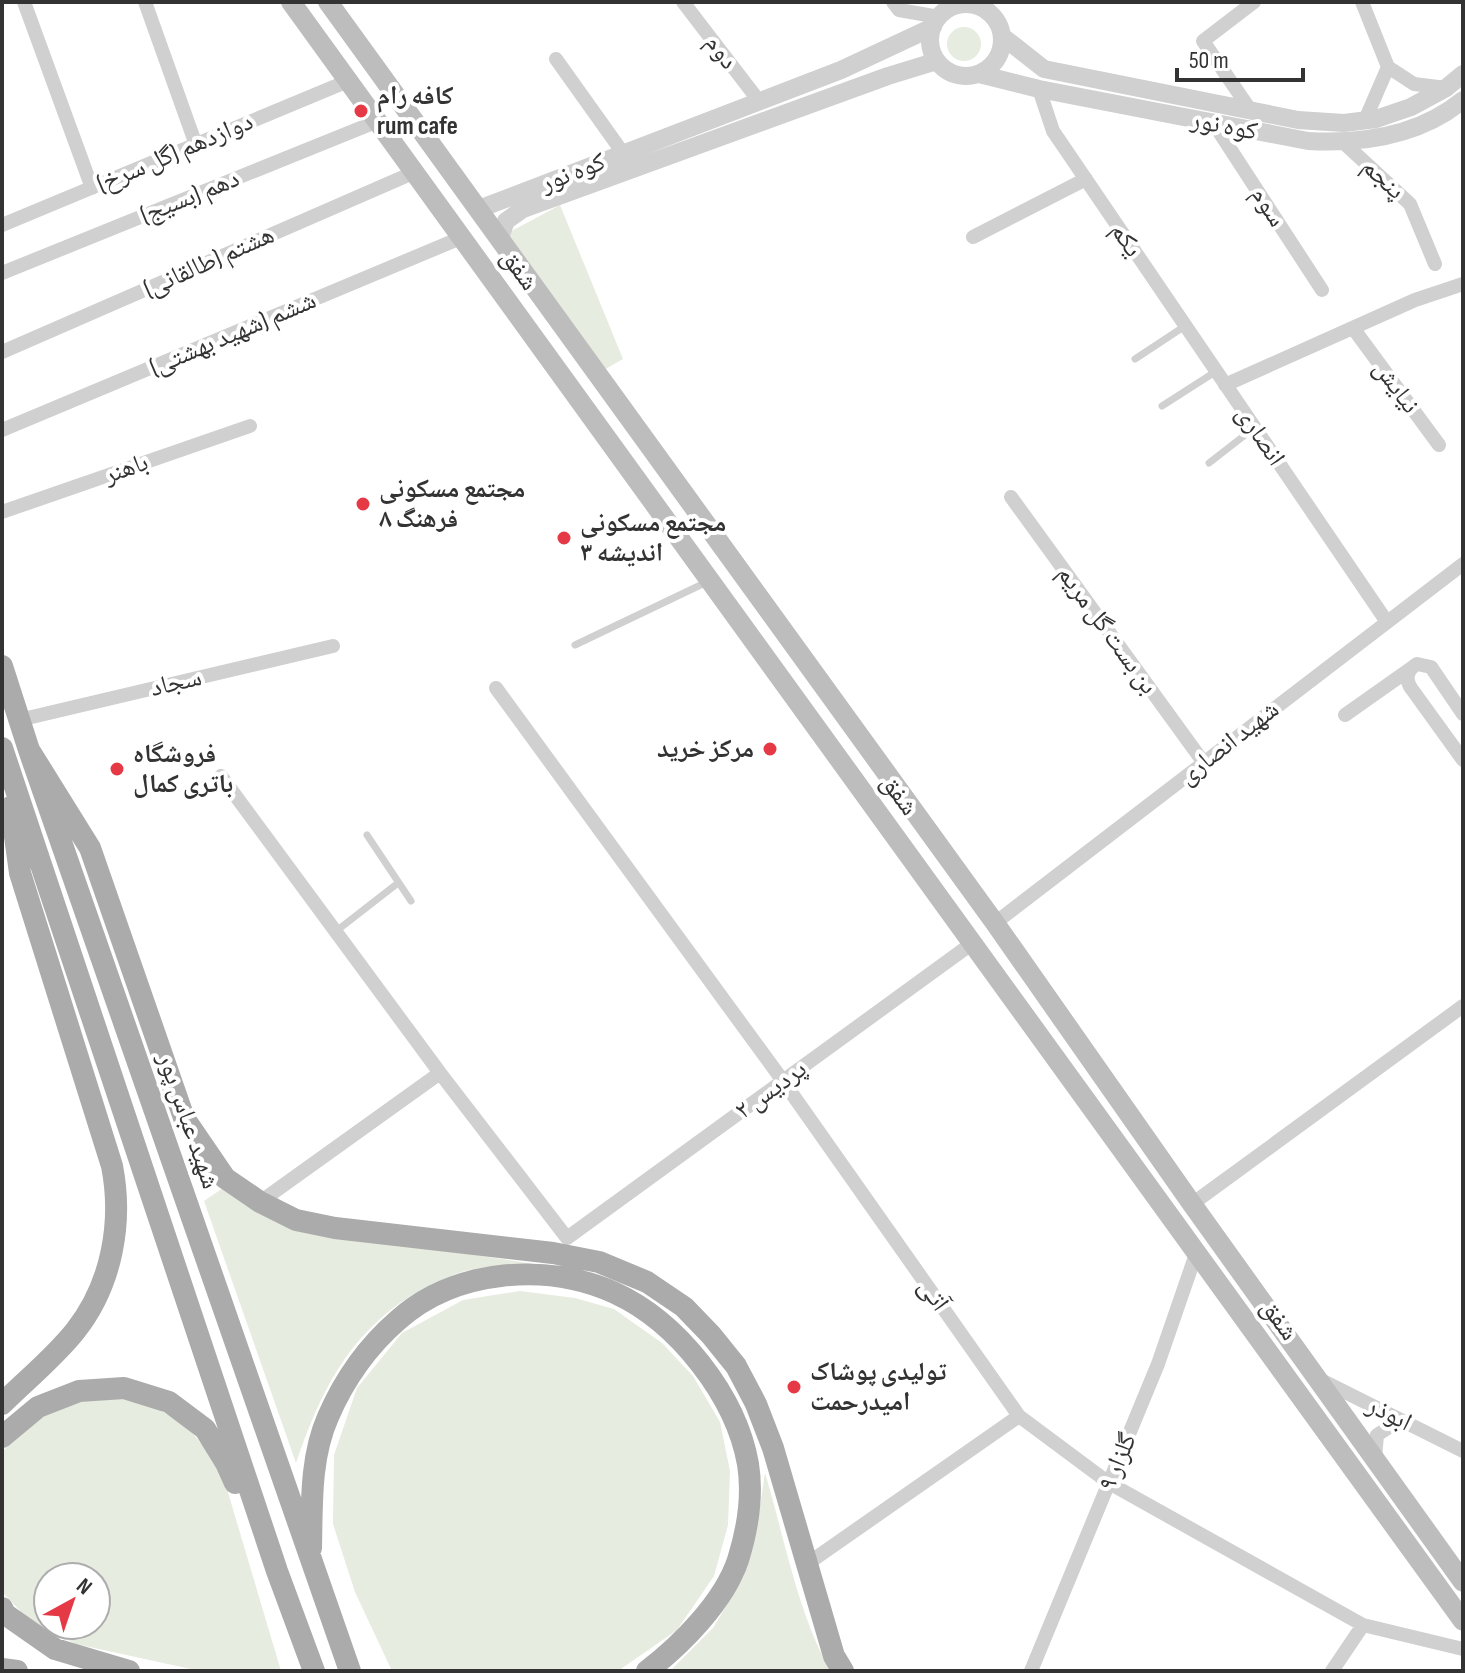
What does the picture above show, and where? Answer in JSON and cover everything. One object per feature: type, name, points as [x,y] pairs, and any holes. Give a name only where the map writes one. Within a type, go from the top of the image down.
[{"type":"main road","name":"شفق","points":[[291,2],[1463,1621]]},
{"type":"main road","name":"شفق","points":[[328,2],[995,923],[1463,1582]]},
{"type":"main road","name":"شهید عباس پور","points":[[2,666],[350,1671]]},
{"type":"main road","points":[[29,750],[90,848],[184,1118],[225,1178],[260,1202],[296,1220],[322,1226],[553,1253],[599,1262],[647,1282],[684,1307],[736,1366],[756,1404],[773,1448],[834,1656],[843,1671]]},
{"type":"main road","points":[[2,1404],[76,1329],[95,1298],[116,1236],[117,1191],[112,1166],[20,873],[4,753]]},
{"type":"main road","points":[[4,753],[277,1571],[314,1671]]},
{"type":"main road","points":[[311,1561],[314,1466],[327,1419],[357,1364],[399,1319],[439,1293],[481,1278],[531,1274],[572,1279],[616,1293],[655,1319],[688,1349],[715,1381],[733,1419],[748,1464],[748,1512],[737,1562],[715,1601],[686,1637],[676,1649],[647,1671]]},
{"type":"main road","points":[[2,1437],[38,1407],[79,1391],[124,1388],[169,1402],[205,1429],[226,1463],[259,1539],[277,1571]]},
{"type":"main road","points":[[2,1608],[5,1614],[55,1649],[129,1671]]},
{"type":"main road","points":[[2,1669],[17,1671]]},
{"type":"street","points":[[24,2],[92,188]]},
{"type":"street","points":[[145,2],[196,145]]},
{"type":"street","name":"دوم","points":[[683,2],[759,101]]},
{"type":"street","points":[[893,2],[899,10],[936,22]]},
{"type":"street","points":[[1251,111],[1203,41],[1254,2]]},
{"type":"street","points":[[1362,2],[1388,67],[1414,84],[1446,88]]},
{"type":"street","points":[[971,3],[992,15],[1002,36],[997,59],[979,74],[956,74],[937,61],[930,39],[936,22],[948,9],[971,3]]},
{"type":"street","name":"کوه نور","points":[[479,209],[841,70],[936,22]]},
{"type":"street","name":"کوه نور","points":[[1002,36],[1044,69],[1298,120],[1344,123],[1365,120],[1411,107],[1446,88],[1463,74]]},
{"type":"street","points":[[556,59],[623,153]]},
{"type":"street","name":"کوه نور","points":[[511,217],[523,209],[937,61]]},
{"type":"street","points":[[1365,120],[1388,67]]},
{"type":"street","name":"کوه نور","points":[[979,74],[1039,89],[1296,140],[1344,143],[1381,139],[1419,125],[1463,100]]},
{"type":"street","name":"دوازدهم (گل سرخ)","points":[[2,225],[348,81]]},
{"type":"street","name":"یکم","points":[[1039,89],[1053,131],[1225,385]]},
{"type":"street","name":"دهم (بسیج)","points":[[2,273],[378,121]]},
{"type":"street","name":"سوم","points":[[1214,124],[1322,290]]},
{"type":"street","name":"پنجم","points":[[1344,143],[1410,204],[1435,264]]},
{"type":"street","name":"هشتم (طالقانی)","points":[[2,352],[415,172]]},
{"type":"street","points":[[973,237],[1086,179]]},
{"type":"street","points":[[499,201],[497,209],[502,216],[511,217]]},
{"type":"street","points":[[500,237],[506,221],[511,217]]},
{"type":"street","name":"ششم (شهید بهشتی)","points":[[2,430],[463,237]]},
{"type":"street","name":"انصاری","points":[[1387,622],[1225,385],[1415,300],[1460,290]]},
{"type":"street","name":"نیایش","points":[[1353,328],[1439,445]]},
{"type":"street","name":"باهنر","points":[[2,512],[250,426]]},
{"type":"street","name":"بن بست گل مریم","points":[[1011,497],[1204,763]]},
{"type":"street","name":"شهید انصاری","points":[[995,923],[1463,564]]},
{"type":"street","name":"سجاد","points":[[19,720],[333,646]]},
{"type":"street","points":[[1345,715],[1413,667],[1422,664],[1431,667],[1463,714]]},
{"type":"street","points":[[1413,667],[1407,675],[1408,684],[1463,760]]},
{"type":"street","name":"آتی","points":[[496,688],[783,1081],[1019,1416],[1109,1483],[1363,1625],[1463,1649]]},
{"type":"street","points":[[221,776],[440,1073],[260,1202]]},
{"type":"street","name":"پردیس ۲","points":[[440,1073],[567,1238],[974,942]]},
{"type":"street","points":[[1192,1204],[1463,1006]]},
{"type":"street","name":"گلزار ۹","points":[[1031,1671],[1158,1364],[1197,1251]]},
{"type":"street","name":"ابوذر","points":[[1315,1377],[1463,1451]]},
{"type":"street","points":[[807,1564],[1019,1416]]},
{"type":"street","points":[[1375,1459],[1377,1435],[1400,1420]]},
{"type":"street","points":[[1332,1671],[1363,1625]]},
{"type":"lane","points":[[1135,359],[1185,326]]},
{"type":"lane","points":[[1162,406],[1215,372]]},
{"type":"lane","points":[[1209,463],[1254,428]]},
{"type":"lane","points":[[575,645],[711,580]]},
{"type":"lane","points":[[367,835],[411,901]]},
{"type":"lane","points":[[335,932],[398,883]]},
{"type":"shaded area","points":[[964,27],[976,32],[981,44],[976,56],[964,61],[952,56],[947,44],[952,32]]},
{"type":"shaded area","points":[[560,205],[623,359],[602,371],[506,234]]},
{"type":"shaded area","points":[[223,1188],[401,1244],[541,1265],[488,1267],[462,1272],[412,1295],[389,1311],[353,1348],[339,1368],[315,1413],[296,1463],[204,1201]]},
{"type":"shaded area","points":[[520,1291],[575,1298],[614,1309],[662,1343],[693,1376],[720,1422],[730,1471],[728,1525],[714,1576],[677,1630],[618,1671],[392,1671],[355,1592],[333,1524],[334,1455],[357,1388],[402,1333],[463,1300]]},
{"type":"shaded area","points":[[110,1397],[151,1404],[189,1429],[215,1460],[227,1489],[281,1671],[200,1671],[70,1641],[112,1641],[112,1561],[32,1561],[30,1621],[2,1592],[2,1452],[31,1422],[70,1400]]},
{"type":"shaded area","points":[[765,1473],[801,1601],[831,1671],[670,1671],[713,1628],[743,1578]]},
{"type":"place","name":"کافه رام rum cafe","points":[[361,111]]},
{"type":"place","name":"مجتمع مسکونی فرهنگ ۸","points":[[363,504]]},
{"type":"place","name":"مجتمع مسکونی اندیشه ۳","points":[[564,538]]},
{"type":"place","name":"مرکز خرید","points":[[770,749]]},
{"type":"place","name":"فروشگاه باتری کمال","points":[[117,769]]},
{"type":"place","name":"تولیدی پوشاک امیدرحمت","points":[[794,1387]]}]
